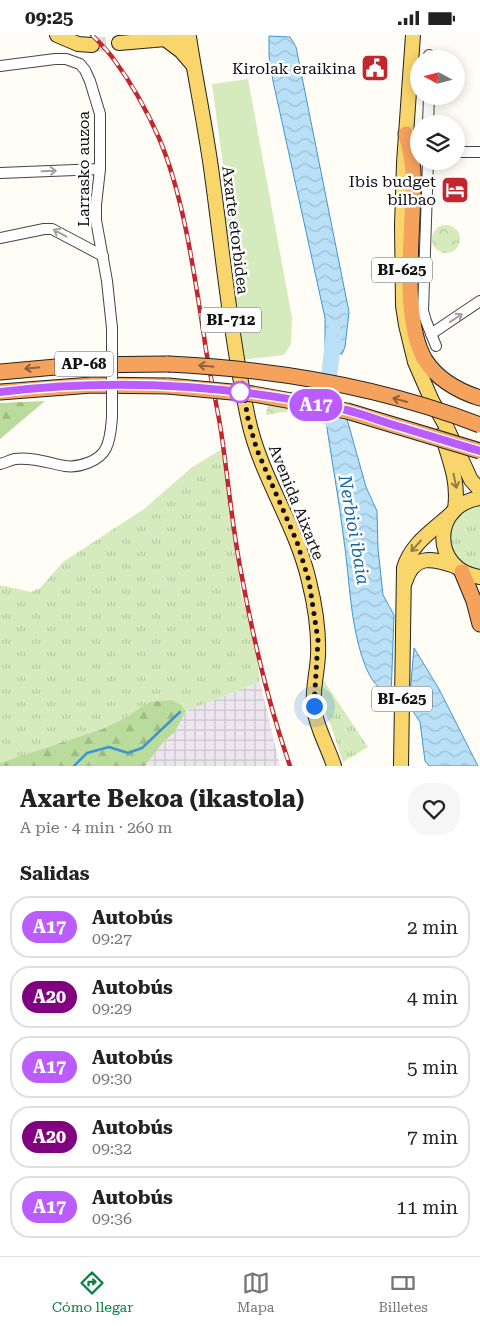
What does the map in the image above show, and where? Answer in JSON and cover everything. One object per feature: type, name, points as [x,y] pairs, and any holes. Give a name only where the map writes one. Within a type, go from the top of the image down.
[{"type":"highway","points":[[406,134],[413,170],[410,293],[415,331],[426,360],[437,374],[452,387],[480,398]]},
{"type":"highway","name":"AP-68","points":[[0,372],[78,365],[168,364],[201,366],[253,372],[351,388],[403,400],[480,425]]},
{"type":"highway","name":"AP-68","points":[[0,392],[85,386],[168,386],[253,394],[347,411],[480,451]]},
{"type":"highway","points":[[458,569],[474,601],[480,624]]},
{"type":"main road","points":[[58,35],[78,44],[92,45]]},
{"type":"main road","name":"BI-712","points":[[119,43],[189,36]]},
{"type":"main road","name":"Axarte etorbidea","points":[[189,36],[212,174],[228,302],[250,426]]},
{"type":"main road","name":"BI-625","points":[[413,36],[402,225],[403,306],[408,341],[414,362],[432,401],[471,480],[480,490]]},
{"type":"main road","points":[[166,39],[181,51],[193,65]]},
{"type":"main road","name":"BI-625","points":[[432,401],[455,477],[457,495],[453,511],[447,521],[443,540],[449,558],[458,569]]},
{"type":"main road","name":"Avenida Aixarte","points":[[250,426],[257,450],[297,542],[307,572],[318,640],[315,713],[319,729],[334,766]]},
{"type":"main road","name":"BI-625","points":[[401,766],[404,568],[408,556],[415,545],[466,501],[480,498]]},
{"type":"main road","name":"BI-625","points":[[403,593],[409,573],[422,561],[436,560],[480,577]]},
{"type":"street","name":"Larrasko auzoa","points":[[0,66],[66,59],[80,64],[90,81],[100,114],[100,169],[96,220],[103,256],[112,328],[112,417],[111,434],[106,449],[97,458],[85,465],[68,467],[26,459],[13,459],[0,465]]},
{"type":"street","points":[[465,152],[480,152]]},
{"type":"street","points":[[0,173],[100,169]]},
{"type":"street","points":[[428,170],[424,311],[436,346]]},
{"type":"street","points":[[0,238],[52,229],[103,256]]},
{"type":"street","points":[[431,335],[480,301]]},
{"type":"shaded area","points":[[260,682],[280,766],[145,766],[164,741],[175,732],[186,711]]},
{"type":"green space","points":[[248,79],[292,318],[291,344],[284,355],[240,360],[234,284],[239,282],[239,275],[233,252],[229,252],[224,211],[229,210],[212,84]]},
{"type":"green space","points":[[446,225],[456,229],[460,239],[456,249],[446,253],[436,249],[432,239],[436,229]]},
{"type":"green space","points":[[304,390],[307,408],[266,415],[269,394]]},
{"type":"green space","points":[[45,401],[0,439],[0,403]]},
{"type":"green space","points":[[222,449],[228,475],[241,591],[257,657],[260,682],[186,711],[181,705],[125,718],[102,729],[0,763],[0,585],[31,592],[40,588],[63,562],[144,509],[191,468]]},
{"type":"green space","points":[[480,505],[480,571],[469,567],[456,557],[452,550],[450,534],[462,513],[473,506]]},
{"type":"green space","points":[[322,678],[368,747],[343,762],[331,726],[319,699]]},
{"type":"green space","points":[[172,700],[181,705],[186,711],[175,732],[164,741],[145,766],[0,766],[0,763],[102,729],[125,718],[150,702]]},
{"type":"water","points":[[269,36],[290,37],[296,47],[349,312],[345,347],[342,354],[325,353],[325,318],[273,81],[269,56]]},
{"type":"water","points":[[325,415],[347,419],[366,487],[377,511],[378,549],[383,595],[394,615],[391,697],[372,680],[365,665],[356,635],[340,509]]},
{"type":"water","points":[[414,648],[439,689],[478,766],[429,766],[425,761],[420,722],[409,705]]},
{"type":"waterway","name":"Nerbioi ibaia","points":[[331,420],[327,394],[334,333]]},
{"type":"waterway","points":[[74,766],[87,753],[109,747],[128,753],[142,748],[180,712]]},
{"type":"tunnel","points":[[92,45],[119,43]]},
{"type":"railway","points":[[92,35],[113,58],[139,98],[168,161],[182,210],[224,449],[235,537],[246,597],[268,694],[290,766]]},
{"type":"bus line","name":"A17","points":[[0,392],[51,387],[142,385],[253,394],[347,411],[480,451]]},
{"type":"place","name":"Kirolak eraikina","points":[[375,68]]},
{"type":"place","name":"Ibis budget bilbao","points":[[455,190]]},
{"type":"route","points":[[240,392],[242,383],[248,419],[257,450],[297,542],[309,581],[318,640],[314,706]]}]
